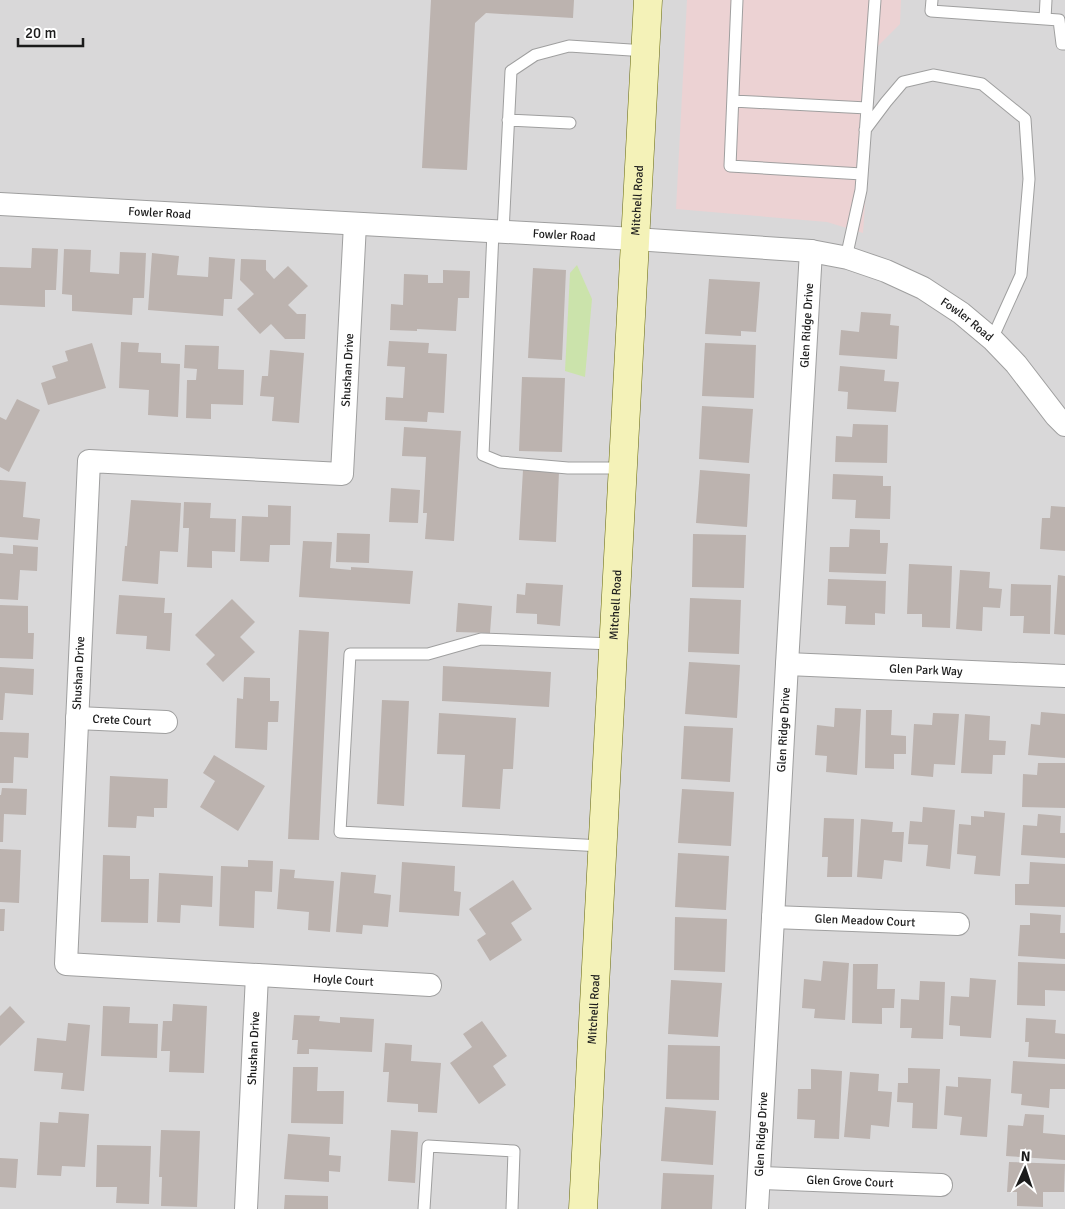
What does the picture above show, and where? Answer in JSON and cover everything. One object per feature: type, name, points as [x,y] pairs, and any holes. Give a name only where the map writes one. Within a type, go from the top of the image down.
[{"type":"main road","name":"Mitchell Road","points":[[583,1209],[648,0]]},
{"type":"street","name":"Fowler Road","points":[[0,204],[636,239],[811,251],[846,258],[886,271],[923,288],[961,313],[992,339],[1016,364],[1065,425]]},
{"type":"street","name":"Shushan Drive","points":[[246,1209],[257,975],[66,964],[89,461],[342,474],[355,224]]},
{"type":"street","name":"Glen Ridge Drive","points":[[758,1209],[811,251]]},
{"type":"street","name":"Glen Park Way","points":[[787,664],[1065,676]]},
{"type":"street","name":"Crete Court","points":[[77,718],[166,722]]},
{"type":"street","name":"Glen Meadow Court","points":[[773,917],[958,924]]},
{"type":"street","name":"Hoyle Court","points":[[257,975],[430,985]]},
{"type":"street","name":"Glen Grove Court","points":[[759,1178],[941,1185]]},
{"type":"lane","points":[[737,0],[730,166],[862,174]]},
{"type":"lane","points":[[846,258],[861,190],[875,0]]},
{"type":"lane","points":[[932,0],[931,12],[1059,20],[1062,44],[1065,44]]},
{"type":"lane","points":[[1045,19],[1046,0]]},
{"type":"lane","points":[[623,468],[568,468],[509,463],[483,456],[511,71],[535,55],[569,46],[646,51]]},
{"type":"lane","points":[[865,130],[903,82],[933,75],[982,84],[1025,119],[1029,180],[1021,275],[992,339]]},
{"type":"lane","points":[[733,101],[867,108]]},
{"type":"lane","points":[[508,120],[570,123]]},
{"type":"lane","points":[[602,846],[340,832],[350,654],[428,654],[481,639],[613,644]]},
{"type":"lane","points":[[424,1209],[428,1146],[514,1151],[512,1209]]},
{"type":"shaded area","points":[[0,0],[1065,0],[1065,1209],[0,1209]]},
{"type":"shaded area","points":[[687,0],[901,0],[900,24],[876,48],[863,233],[827,222],[676,209]]},
{"type":"green space","points":[[577,265],[592,299],[585,377],[565,371],[570,273]]},
{"type":"building","points":[[431,0],[574,0],[573,18],[486,13],[475,23],[467,170],[422,168]]},
{"type":"building","points":[[32,248],[58,249],[56,290],[45,290],[45,307],[0,305],[0,267],[31,268]]},
{"type":"building","points":[[64,249],[91,250],[90,272],[119,274],[120,252],[146,253],[144,298],[133,298],[132,315],[72,311],[72,295],[62,294]]},
{"type":"building","points":[[152,253],[179,256],[177,275],[208,277],[209,257],[235,259],[232,299],[224,299],[223,316],[148,310]]},
{"type":"building","points":[[241,259],[266,260],[266,270],[274,279],[288,266],[308,286],[288,305],[297,314],[306,314],[305,339],[285,339],[271,324],[260,334],[237,309],[254,294],[240,280]]},
{"type":"building","points":[[533,268],[566,270],[562,360],[528,358]]},
{"type":"building","points":[[443,270],[470,271],[469,298],[458,298],[456,331],[390,330],[391,304],[403,305],[404,274],[428,275],[428,283],[443,283]]},
{"type":"building","points":[[709,279],[760,282],[756,332],[741,331],[741,336],[705,334]]},
{"type":"building","points":[[861,312],[891,314],[890,325],[899,326],[897,359],[839,355],[841,330],[859,332]]},
{"type":"building","points":[[389,341],[429,343],[428,353],[447,354],[444,413],[428,412],[427,422],[385,420],[386,397],[403,398],[405,367],[387,366]]},
{"type":"building","points":[[121,342],[139,343],[138,352],[161,353],[161,363],[180,364],[178,417],[148,415],[149,390],[119,388]]},
{"type":"building","points":[[92,343],[106,388],[48,405],[41,383],[56,378],[52,366],[68,361],[65,351]]},
{"type":"building","points":[[705,343],[756,345],[754,398],[702,396]]},
{"type":"building","points":[[185,345],[219,346],[218,369],[244,370],[243,405],[211,404],[211,419],[186,418],[187,380],[196,380],[197,369],[184,368]]},
{"type":"building","points":[[270,350],[304,353],[299,423],[272,421],[274,397],[260,396],[262,376],[268,376]]},
{"type":"building","points":[[840,366],[885,370],[884,381],[899,382],[896,412],[847,409],[848,392],[838,391]]},
{"type":"building","points":[[522,377],[565,378],[562,452],[519,451]]},
{"type":"building","points":[[17,399],[40,410],[9,472],[0,467],[0,417],[6,420]]},
{"type":"building","points":[[702,406],[753,409],[749,463],[699,459]]},
{"type":"building","points":[[853,424],[888,425],[887,463],[835,462],[836,436],[852,437]]},
{"type":"building","points":[[404,427],[461,431],[454,541],[425,539],[427,513],[423,513],[426,457],[402,456]]},
{"type":"building","points":[[523,470],[559,472],[556,542],[519,540]]},
{"type":"building","points":[[700,470],[750,474],[747,527],[696,523]]},
{"type":"building","points":[[833,474],[883,476],[883,486],[891,486],[890,519],[855,518],[856,500],[832,499]]},
{"type":"building","points":[[0,480],[26,482],[23,517],[40,519],[38,540],[0,537]]},
{"type":"building","points":[[391,488],[420,490],[418,523],[389,522]]},
{"type":"building","points":[[131,500],[181,503],[178,552],[160,551],[158,584],[122,581]]},
{"type":"building","points":[[184,502],[211,503],[210,518],[236,519],[235,552],[212,551],[212,568],[187,567],[189,528],[183,528]]},
{"type":"building","points":[[268,505],[291,506],[290,545],[270,545],[269,562],[240,561],[242,516],[268,517]]},
{"type":"building","points":[[1051,506],[1065,507],[1065,551],[1040,549],[1042,518],[1050,518]]},
{"type":"building","points":[[850,529],[880,530],[880,543],[888,543],[886,574],[829,572],[830,547],[849,547]]},
{"type":"building","points":[[337,533],[370,534],[369,563],[336,562]]},
{"type":"building","points":[[693,534],[746,535],[744,588],[692,587]]},
{"type":"building","points":[[303,541],[332,542],[330,568],[351,570],[351,567],[413,571],[410,604],[299,597]]},
{"type":"building","points":[[13,545],[38,547],[37,571],[20,570],[18,600],[0,599],[0,553],[13,554]]},
{"type":"building","points":[[909,564],[952,566],[950,628],[922,627],[922,614],[907,614]]},
{"type":"building","points":[[960,570],[990,572],[989,588],[1002,589],[1000,608],[983,607],[982,631],[956,629]]},
{"type":"building","points":[[1058,575],[1065,576],[1065,635],[1054,634]]},
{"type":"building","points":[[828,579],[886,581],[885,614],[875,613],[875,625],[845,624],[846,606],[827,605]]},
{"type":"building","points":[[526,583],[563,585],[560,626],[537,624],[537,614],[516,613],[517,594],[525,595]]},
{"type":"building","points":[[1011,584],[1051,585],[1050,634],[1023,633],[1024,616],[1010,616]]},
{"type":"building","points":[[119,595],[165,598],[164,613],[172,613],[170,651],[146,649],[147,636],[116,634]]},
{"type":"building","points":[[690,598],[741,600],[739,654],[688,652]]},
{"type":"building","points":[[232,599],[255,622],[240,637],[255,652],[223,682],[206,664],[215,655],[195,635]]},
{"type":"building","points":[[458,603],[492,606],[490,633],[456,632]]},
{"type":"building","points":[[0,605],[28,606],[28,633],[34,633],[33,659],[0,658]]},
{"type":"building","points":[[299,630],[329,632],[319,840],[288,839]]},
{"type":"building","points":[[689,662],[740,665],[737,718],[685,714]]},
{"type":"building","points":[[443,666],[551,672],[549,707],[442,701]]},
{"type":"building","points":[[0,667],[34,669],[33,695],[5,693],[3,720],[0,720]]},
{"type":"building","points":[[244,677],[270,678],[270,701],[279,701],[278,722],[268,722],[267,750],[235,748],[237,698],[243,699]]},
{"type":"building","points":[[382,700],[409,701],[404,806],[377,804]]},
{"type":"building","points":[[835,708],[861,709],[857,775],[826,772],[827,756],[815,755],[817,725],[834,727]]},
{"type":"building","points":[[866,710],[892,710],[891,735],[906,736],[906,754],[894,754],[894,769],[865,768]]},
{"type":"building","points":[[1041,712],[1065,714],[1065,758],[1028,755],[1031,724],[1040,725]]},
{"type":"building","points":[[439,713],[516,718],[513,769],[503,769],[500,809],[462,807],[465,755],[437,754]]},
{"type":"building","points":[[933,713],[959,714],[955,765],[934,764],[933,777],[911,775],[914,724],[932,725]]},
{"type":"building","points":[[965,714],[990,716],[989,740],[1006,741],[1005,755],[993,755],[992,774],[961,773]]},
{"type":"building","points":[[684,726],[733,728],[730,782],[681,779]]},
{"type":"building","points":[[0,732],[29,733],[28,758],[14,757],[13,783],[0,783]]},
{"type":"building","points":[[214,755],[265,786],[238,831],[200,807],[215,781],[203,773]]},
{"type":"building","points":[[1038,763],[1065,763],[1065,808],[1022,807],[1023,774],[1037,775]]},
{"type":"building","points":[[110,776],[168,779],[167,808],[154,808],[154,817],[137,816],[136,828],[108,827]]},
{"type":"building","points":[[2,788],[27,789],[26,815],[4,814],[3,842],[0,842],[0,795]]},
{"type":"building","points":[[682,789],[734,792],[731,846],[678,843]]},
{"type":"building","points":[[923,807],[955,810],[950,869],[926,866],[928,845],[908,844],[910,821],[922,822]]},
{"type":"building","points":[[984,811],[1005,813],[1000,876],[974,874],[976,856],[957,854],[959,824],[971,825],[971,816],[984,817]]},
{"type":"building","points":[[1038,814],[1061,816],[1060,833],[1065,833],[1065,858],[1021,855],[1023,825],[1037,826]]},
{"type":"building","points":[[824,818],[854,819],[852,877],[827,877],[828,857],[822,857]]},
{"type":"building","points":[[861,819],[893,822],[892,832],[904,832],[902,862],[884,860],[882,879],[857,877]]},
{"type":"building","points":[[0,849],[21,850],[19,903],[0,902]]},
{"type":"building","points":[[678,853],[729,856],[726,910],[675,907]]},
{"type":"building","points":[[103,855],[130,856],[130,879],[149,879],[148,923],[101,922]]},
{"type":"building","points":[[248,860],[273,861],[272,892],[255,891],[254,928],[219,926],[221,866],[248,867]]},
{"type":"building","points":[[402,862],[455,866],[454,891],[461,892],[459,916],[399,912]]},
{"type":"building","points":[[1030,862],[1065,864],[1065,907],[1015,905],[1015,884],[1029,884]]},
{"type":"building","points":[[280,869],[295,870],[294,878],[334,881],[330,932],[308,930],[309,912],[277,909]]},
{"type":"building","points":[[341,872],[376,875],[374,893],[391,895],[388,927],[363,925],[362,934],[336,932]]},
{"type":"building","points":[[159,873],[213,876],[212,907],[181,905],[180,923],[157,922]]},
{"type":"building","points":[[513,880],[532,909],[511,923],[522,940],[490,961],[477,940],[486,934],[469,909]]},
{"type":"building","points":[[0,909],[5,909],[4,931],[0,931]]},
{"type":"building","points":[[1030,913],[1061,915],[1060,933],[1065,933],[1065,959],[1018,956],[1020,925],[1030,925]]},
{"type":"building","points":[[675,917],[727,919],[725,972],[674,970]]},
{"type":"building","points":[[823,961],[849,963],[845,1020],[814,1018],[815,1009],[802,1008],[804,979],[821,981]]},
{"type":"building","points":[[1018,962],[1065,964],[1065,991],[1045,990],[1045,1006],[1017,1005]]},
{"type":"building","points":[[853,964],[878,964],[877,989],[895,989],[894,1008],[882,1008],[882,1024],[852,1023]]},
{"type":"building","points":[[970,978],[996,980],[991,1038],[960,1036],[960,1026],[949,1025],[951,996],[969,997]]},
{"type":"building","points":[[671,980],[722,983],[718,1037],[668,1034]]},
{"type":"building","points":[[920,981],[945,982],[943,1039],[911,1038],[912,1028],[900,1028],[901,999],[919,1000]]},
{"type":"building","points":[[173,1004],[207,1006],[204,1073],[169,1072],[170,1051],[161,1051],[163,1021],[172,1021]]},
{"type":"building","points":[[10,1006],[25,1022],[0,1046],[0,1016]]},
{"type":"building","points":[[103,1006],[130,1007],[129,1023],[158,1024],[157,1058],[101,1056]]},
{"type":"building","points":[[294,1015],[320,1016],[319,1021],[340,1023],[340,1017],[374,1019],[372,1052],[309,1049],[309,1054],[297,1054],[298,1040],[292,1040]]},
{"type":"building","points":[[1026,1018],[1056,1020],[1055,1033],[1065,1034],[1065,1059],[1028,1057],[1029,1042],[1025,1042]]},
{"type":"building","points":[[482,1021],[507,1056],[493,1066],[506,1085],[479,1104],[450,1063],[472,1047],[463,1034]]},
{"type":"building","points":[[68,1023],[90,1025],[84,1091],[61,1089],[63,1073],[34,1071],[37,1038],[66,1041]]},
{"type":"building","points":[[385,1043],[412,1045],[411,1061],[441,1063],[437,1113],[418,1112],[418,1104],[387,1102],[389,1072],[383,1072]]},
{"type":"building","points":[[668,1045],[720,1046],[719,1100],[666,1099]]},
{"type":"building","points":[[1013,1061],[1065,1064],[1065,1089],[1050,1089],[1049,1108],[1021,1105],[1022,1094],[1011,1093]]},
{"type":"building","points":[[293,1067],[318,1067],[317,1091],[344,1091],[343,1124],[291,1123]]},
{"type":"building","points":[[908,1068],[940,1069],[937,1129],[912,1128],[913,1103],[897,1102],[898,1083],[908,1083]]},
{"type":"building","points":[[811,1069],[842,1071],[839,1139],[814,1138],[815,1120],[797,1119],[798,1089],[811,1089]]},
{"type":"building","points":[[850,1072],[879,1074],[878,1091],[892,1092],[889,1127],[871,1125],[870,1139],[844,1137]]},
{"type":"building","points":[[958,1077],[991,1079],[987,1137],[960,1135],[962,1117],[944,1115],[946,1086],[958,1087]]},
{"type":"building","points":[[665,1107],[716,1111],[713,1165],[661,1161]]},
{"type":"building","points":[[59,1112],[89,1114],[85,1167],[62,1166],[61,1176],[37,1175],[40,1122],[58,1123]]},
{"type":"building","points":[[1025,1114],[1044,1115],[1043,1133],[1065,1135],[1065,1160],[1006,1156],[1008,1125],[1023,1126]]},
{"type":"building","points":[[161,1130],[200,1131],[197,1207],[161,1206],[162,1177],[159,1177]]},
{"type":"building","points":[[391,1130],[418,1132],[415,1183],[388,1181]]},
{"type":"building","points":[[288,1134],[330,1137],[329,1155],[341,1156],[340,1172],[329,1171],[329,1182],[284,1179]]},
{"type":"building","points":[[97,1145],[151,1146],[149,1204],[116,1203],[117,1187],[96,1187]]},
{"type":"building","points":[[0,1158],[18,1159],[16,1188],[0,1187]]},
{"type":"building","points":[[1009,1162],[1065,1164],[1064,1192],[1043,1192],[1043,1207],[1017,1206],[1017,1192],[1007,1192]]},
{"type":"building","points":[[663,1173],[714,1175],[712,1209],[661,1209]]},
{"type":"building","points":[[285,1195],[328,1196],[328,1209],[284,1209]]}]
